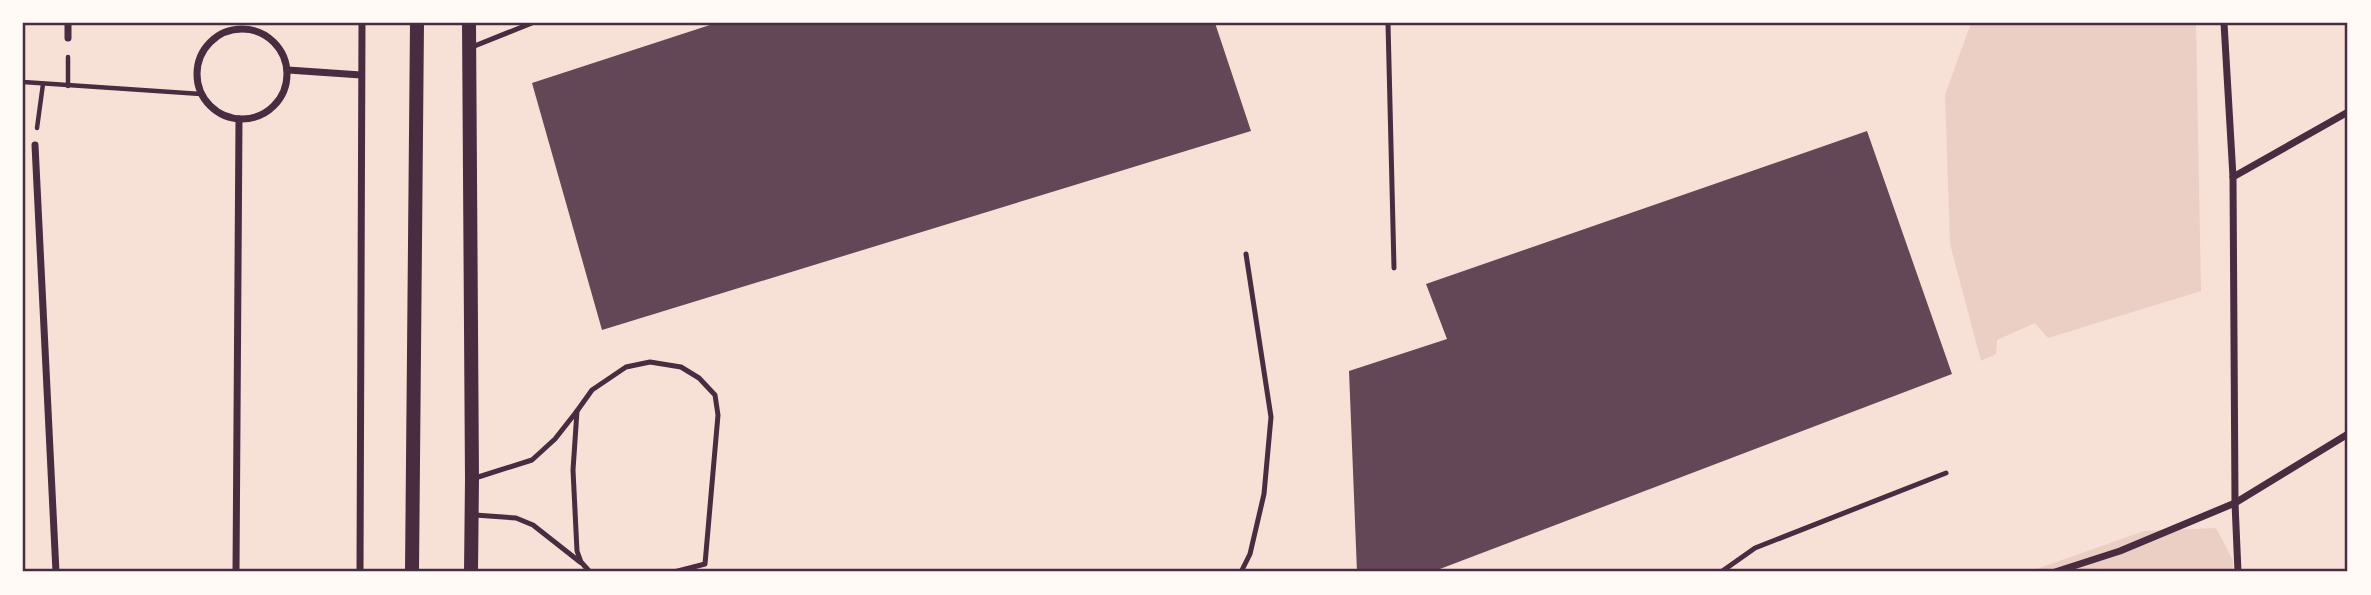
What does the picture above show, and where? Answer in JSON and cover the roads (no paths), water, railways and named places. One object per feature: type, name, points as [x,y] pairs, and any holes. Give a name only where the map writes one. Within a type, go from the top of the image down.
[{"type":"main road","points":[[412,572],[416,23]]},
{"type":"main road","points":[[469,23],[471,572]]},
{"type":"street","points":[[68,23],[68,38]]},
{"type":"street","points":[[360,572],[362,23]]},
{"type":"street","points":[[2224,23],[2233,177],[2235,503],[2238,572]]},
{"type":"street","points":[[245,25],[275,42],[284,55],[288,71],[286,86],[274,105],[255,117],[239,119],[224,116],[211,107],[201,94],[197,79],[198,63],[204,48],[215,37],[245,25]]},
{"type":"street","points":[[288,71],[361,75]]},
{"type":"street","points":[[2233,177],[2348,112]]},
{"type":"street","points":[[236,572],[239,119]]},
{"type":"street","points":[[35,145],[56,572]]},
{"type":"street","points":[[2055,572],[2120,551],[2235,503],[2348,434]]},
{"type":"lane","points":[[469,48],[532,23]]},
{"type":"lane","points":[[1388,23],[1394,268]]},
{"type":"lane","points":[[1241,572],[1250,554],[1264,494],[1271,417],[1246,254]]},
{"type":"lane","points":[[472,479],[532,460],[555,439],[592,390],[626,368],[650,362],[681,367],[699,378],[715,395],[718,415],[705,572]]},
{"type":"lane","points":[[577,411],[573,470],[577,551],[581,562]]},
{"type":"lane","points":[[1721,572],[1755,548],[1946,473]]},
{"type":"lane","points":[[471,515],[516,519],[533,525],[590,572]]},
{"type":"lane","points":[[674,572],[705,564]]}]
